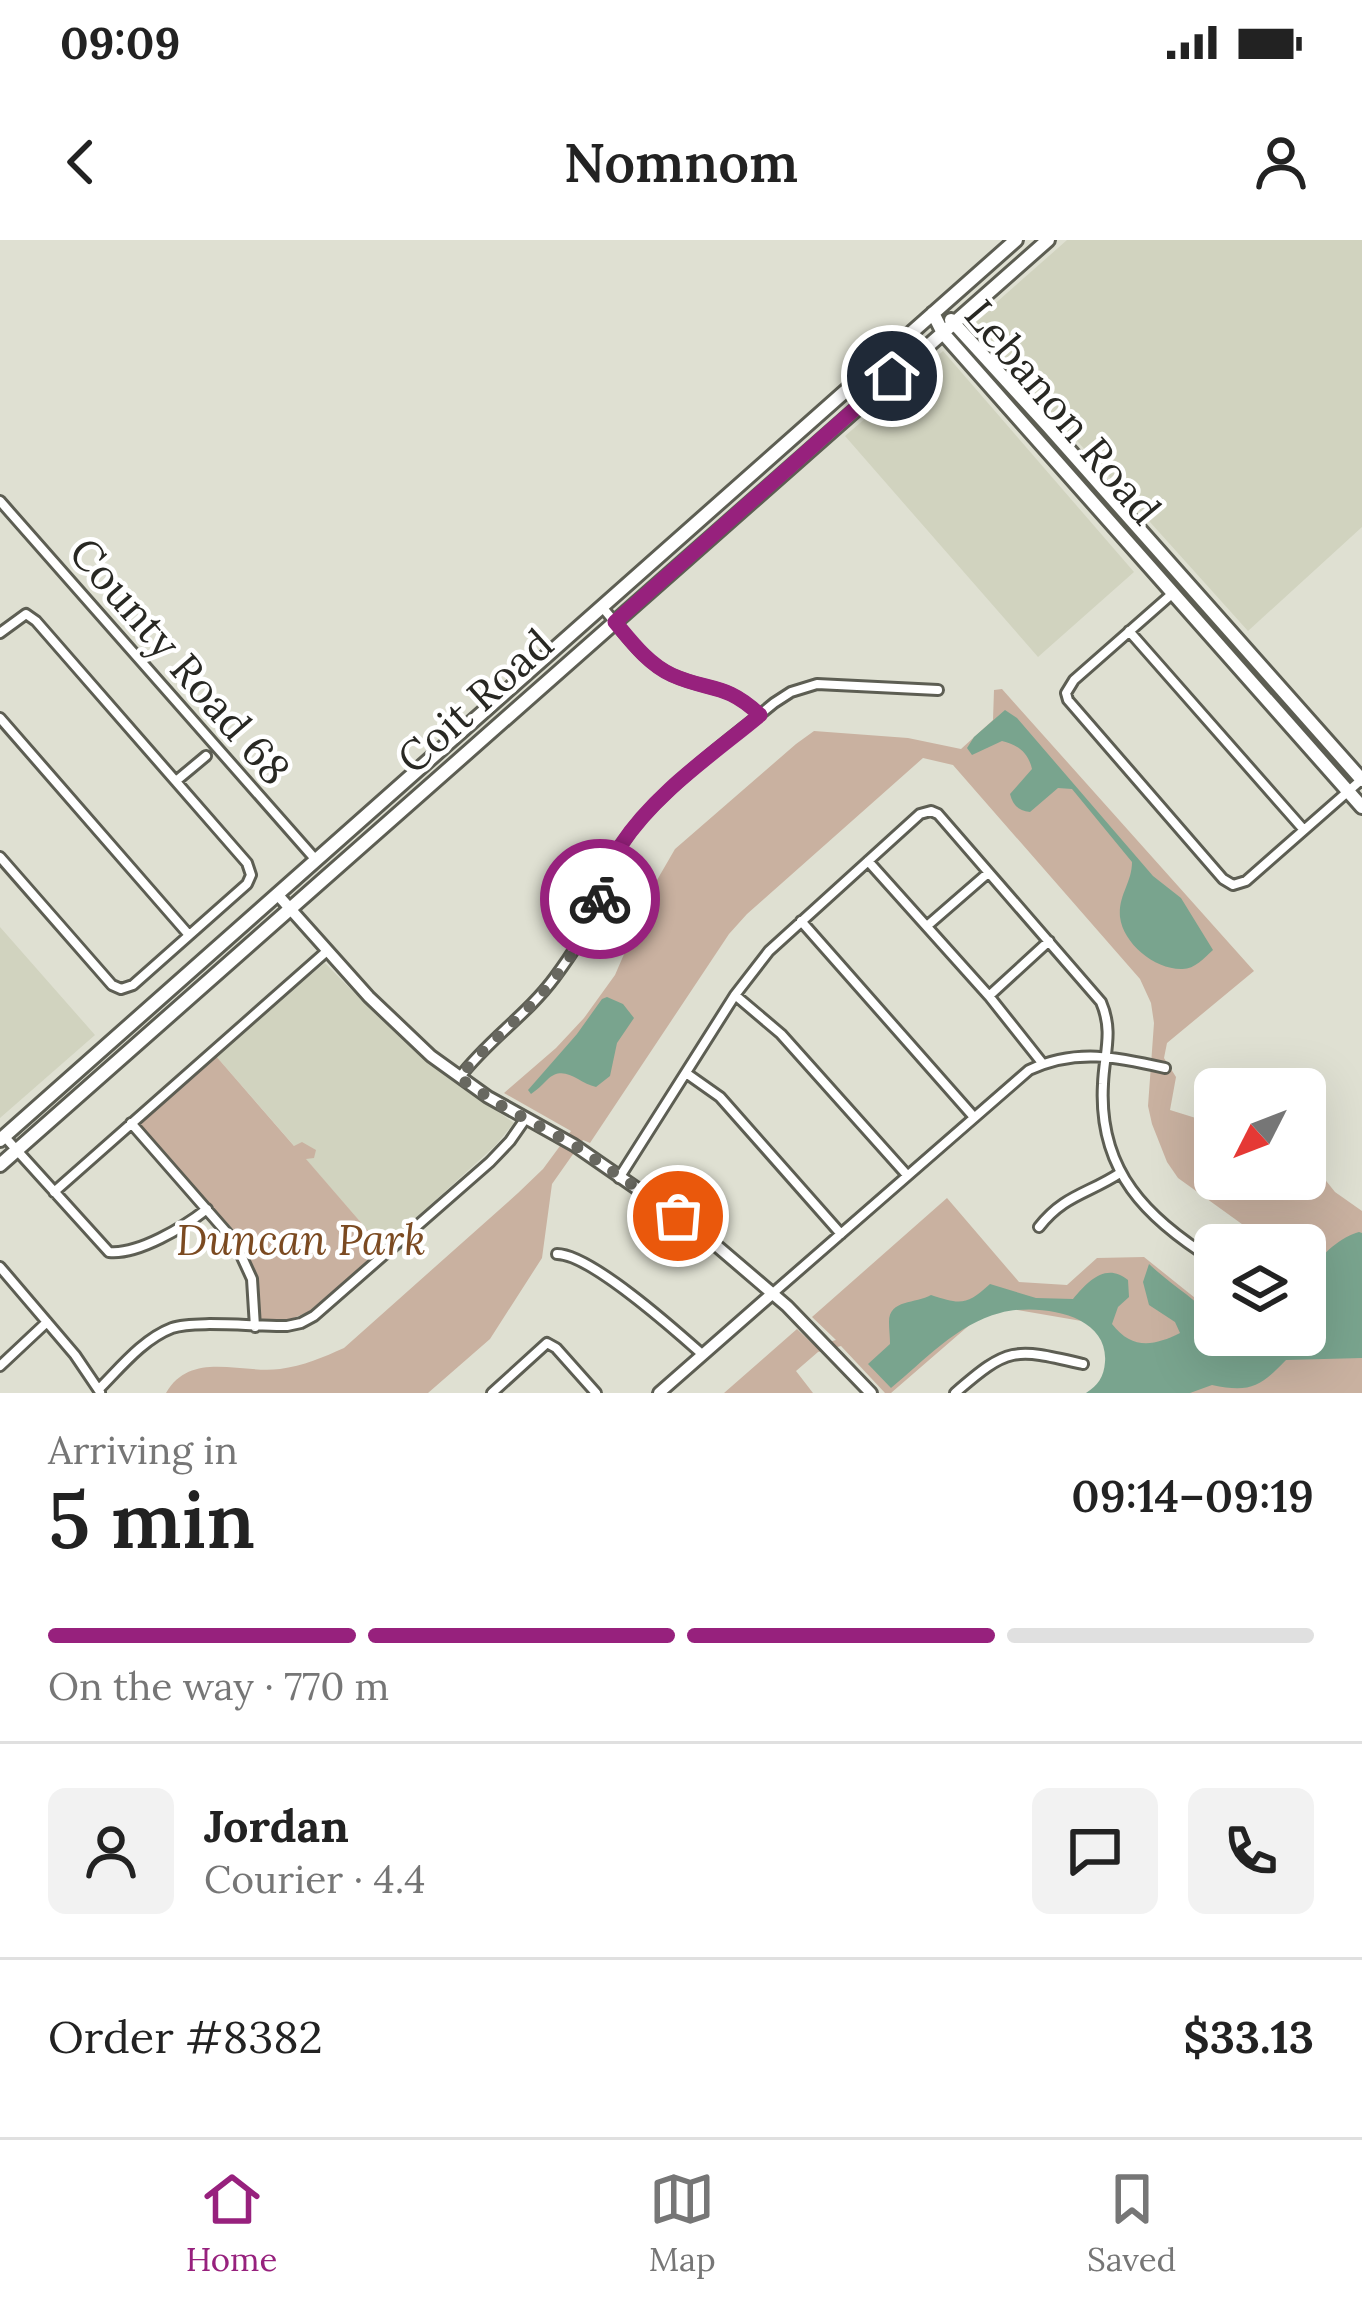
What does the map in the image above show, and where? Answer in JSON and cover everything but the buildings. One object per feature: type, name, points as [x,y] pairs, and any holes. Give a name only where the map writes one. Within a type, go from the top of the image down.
[{"type":"main road","name":"Coit Road","points":[[2,1138],[1016,240]]},
{"type":"main road","name":"Coit Road","points":[[0,1166],[1048,240]]},
{"type":"main road","name":"Lebanon Road","points":[[933,313],[955,322],[1362,780]]},
{"type":"main road","name":"Lebanon Road","points":[[933,313],[943,333],[1362,806]]},
{"type":"main road","points":[[809,422],[823,438]]},
{"type":"main road","points":[[1035,436],[1047,425]]},
{"type":"main road","points":[[696,524],[709,539]]},
{"type":"main road","points":[[1173,592],[1185,580]]},
{"type":"main road","points":[[390,795],[403,809]]},
{"type":"main road","points":[[100,1051],[113,1066]]},
{"type":"street","name":"County Road 68","points":[[0,501],[316,860]]},
{"type":"street","points":[[1173,592],[1074,680],[1066,693],[1223,879],[1233,885],[1246,881],[1362,780]]},
{"type":"street","points":[[602,608],[655,665],[673,676],[742,697],[760,715]]},
{"type":"street","points":[[0,633],[26,614],[36,621],[248,863],[251,874],[247,884],[133,985],[121,989],[112,985],[0,857]]},
{"type":"street","points":[[1129,631],[1304,830]]},
{"type":"street","points":[[459,1078],[528,1009],[572,953],[591,921],[618,850],[636,825],[760,715],[791,692],[817,684],[938,690]]},
{"type":"street","points":[[0,718],[189,935]]},
{"type":"street","points":[[176,782],[206,756]]},
{"type":"street","points":[[619,1178],[735,995],[769,951],[928,811],[938,814],[1100,1003],[1109,1030],[1104,1117],[1120,1173],[1154,1216],[1194,1248]]},
{"type":"street","points":[[868,861],[1043,1064]]},
{"type":"street","points":[[927,926],[988,873]]},
{"type":"street","points":[[277,894],[409,1036],[459,1078],[574,1145],[704,1235],[807,1324],[871,1393]]},
{"type":"street","points":[[801,921],[973,1116]]},
{"type":"street","points":[[988,996],[1048,941]]},
{"type":"street","points":[[53,1192],[327,951]]},
{"type":"street","points":[[735,995],[781,1034],[907,1175]]},
{"type":"street","points":[[659,1393],[1029,1070],[1070,1056],[1107,1056],[1165,1068]]},
{"type":"street","points":[[686,1072],[719,1097],[841,1234]]},
{"type":"street","points":[[0,1267],[100,1391],[136,1352],[167,1330],[189,1325],[295,1325],[319,1312],[490,1162],[526,1118]]},
{"type":"street","points":[[131,1124],[235,1242],[249,1268],[256,1327]]},
{"type":"street","points":[[2,1138],[102,1247],[113,1253],[176,1232],[207,1209]]},
{"type":"street","points":[[1039,1227],[1062,1202],[1120,1173]]},
{"type":"street","points":[[557,1254],[582,1262],[702,1354]]},
{"type":"street","points":[[0,1366],[47,1322]]},
{"type":"street","points":[[492,1393],[547,1342],[596,1393]]},
{"type":"street","points":[[955,1393],[986,1366],[1012,1354],[1038,1354],[1082,1364]]},
{"type":"shaded area","points":[[1067,240],[1362,240],[1362,527],[1248,631],[972,324]]},
{"type":"shaded area","points":[[943,351],[1134,572],[1038,657],[845,436]]},
{"type":"shaded area","points":[[1005,710],[1017,718],[1153,876],[1181,898],[1213,950],[1198,963],[1186,969],[1160,965],[1127,936],[1120,909],[1132,862],[1072,789],[1058,788],[1030,812],[1022,810],[1010,794],[1032,769],[1025,754],[1002,741],[972,755],[967,748],[974,737]]},
{"type":"shaded area","points":[[0,927],[95,1035],[0,1118]]},
{"type":"shaded area","points":[[325,963],[433,1066],[514,1123],[383,1248],[215,1055]]},
{"type":"shaded area","points":[[607,997],[623,1004],[634,1018],[617,1043],[610,1076],[596,1087],[559,1073],[531,1094],[528,1090]]},
{"type":"shaded area","points":[[1362,1233],[1362,1358],[1286,1360],[1261,1382],[1245,1388],[1212,1385],[1190,1393],[1086,1393],[1100,1380],[1105,1362],[1095,1332],[1067,1315],[1032,1309],[1000,1313],[969,1326],[891,1388],[868,1364],[890,1344],[890,1315],[904,1303],[931,1295],[963,1301],[990,1284],[1036,1298],[1073,1299],[1105,1273],[1128,1280],[1129,1297],[1118,1307],[1112,1324],[1135,1342],[1161,1341],[1180,1333],[1175,1322],[1149,1305],[1143,1282],[1149,1264],[1194,1300],[1194,1356],[1326,1356],[1326,1253]]},
{"type":"green space","points":[[1002,689],[1254,971],[1167,1043],[1164,1058],[1176,1077],[1170,1110],[1194,1117],[1194,1190],[1167,1162],[1152,1124],[1148,1106],[1154,1023],[1140,979],[953,765],[923,758],[729,934],[590,1143],[583,1140],[552,1184],[542,1258],[490,1339],[428,1393],[166,1393],[176,1380],[203,1368],[280,1369],[344,1348],[543,1169],[571,1131],[504,1093],[556,1048],[615,975],[675,849],[796,744],[814,731],[908,738],[961,749],[993,720],[994,690]]},
{"type":"green space","name":"Duncan Park","points":[[215,1055],[294,1146],[302,1142],[316,1150],[314,1158],[306,1159],[383,1248],[308,1312],[291,1319],[262,1320],[258,1315],[255,1271],[241,1238],[141,1129],[141,1121]]},
{"type":"green space","points":[[1326,1181],[1362,1211],[1362,1393],[1169,1393],[1093,1323],[1000,1307],[973,1322],[891,1393],[885,1393],[841,1346],[818,1352],[796,1371],[813,1393],[724,1393],[797,1329],[815,1346],[836,1340],[812,1317],[947,1198],[1019,1282],[1067,1285],[1097,1258],[1144,1257],[1194,1297],[1194,1356],[1326,1356],[1326,1224],[1242,1224],[1209,1200],[1326,1200]]},
{"type":"way so far","points":[[600,899],[550,983],[459,1078],[574,1145],[678,1216]]},
{"type":"route","points":[[600,899],[618,850],[636,825],[760,715],[742,697],[673,676],[655,665],[615,622],[892,376]]}]
